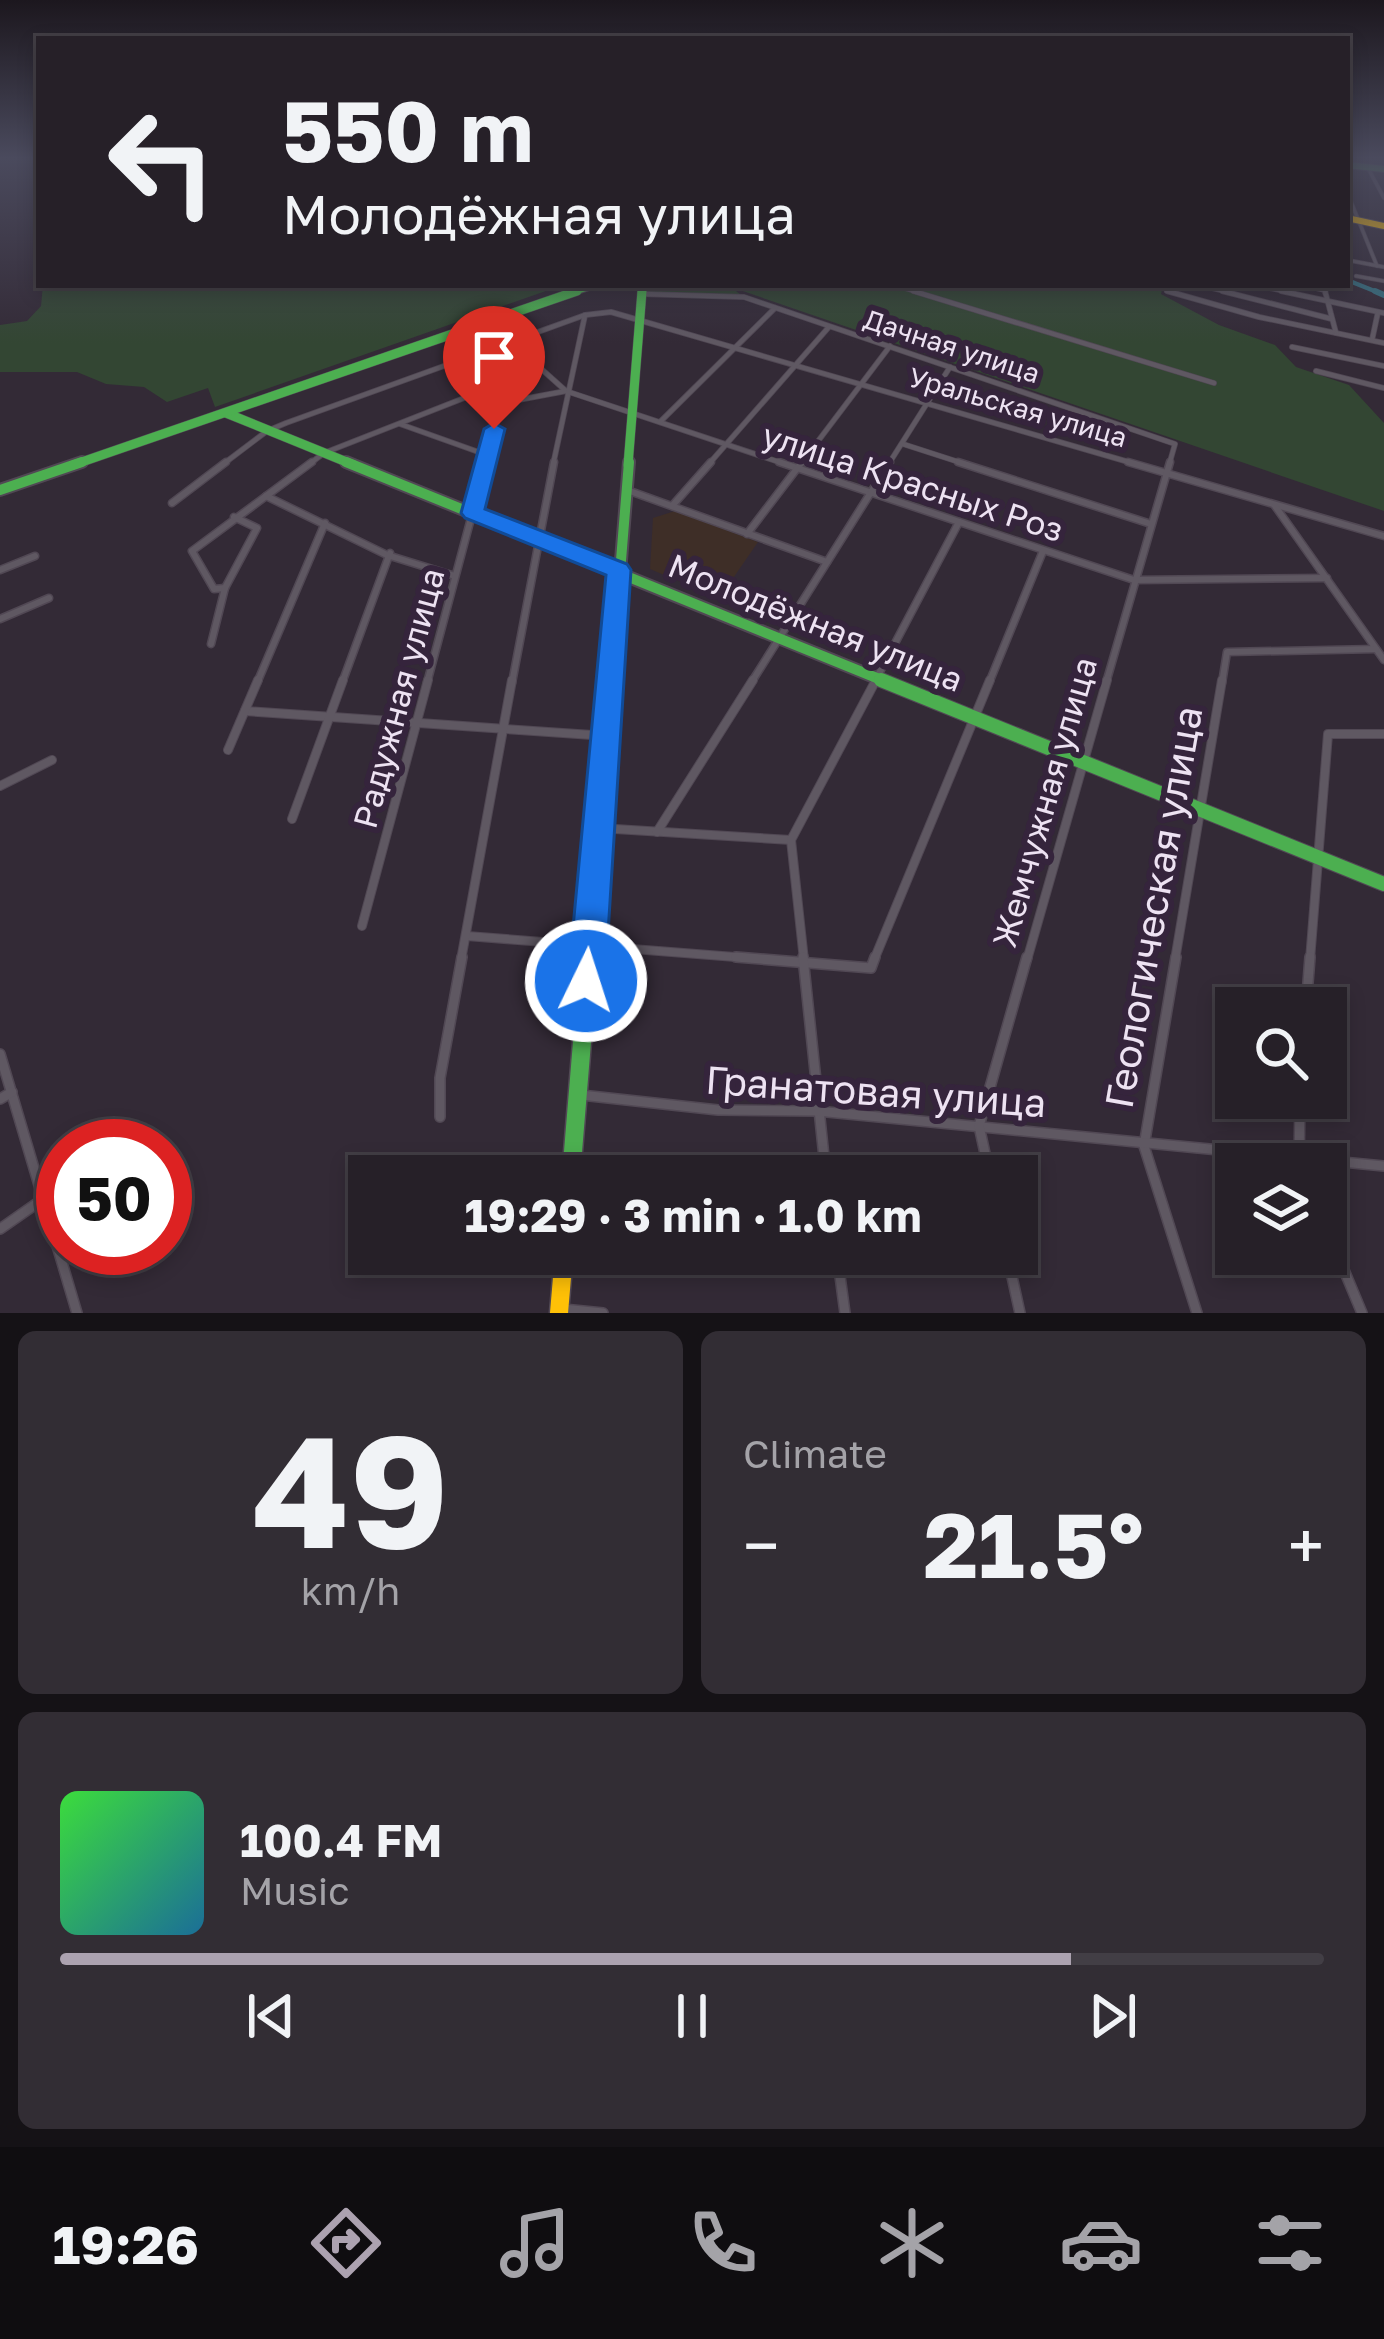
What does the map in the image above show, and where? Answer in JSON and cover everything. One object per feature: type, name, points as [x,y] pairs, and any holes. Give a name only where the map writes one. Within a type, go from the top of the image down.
[{"type":"main road","points":[[0,490],[586,288]]},
{"type":"main road","points":[[573,1155],[643,289]]},
{"type":"main road","name":"Молодёжная улица","points":[[226,413],[1384,884]]},
{"type":"main road","points":[[560,1311],[563,1275]]},
{"type":"street","points":[[1354,220],[1381,267]]},
{"type":"street","points":[[1350,261],[1381,267]]},
{"type":"street","points":[[1356,276],[1384,281]]},
{"type":"street","points":[[903,288],[1214,383]]},
{"type":"street","points":[[1209,288],[1332,319]]},
{"type":"street","points":[[1266,288],[1381,313],[1372,340]]},
{"type":"street","points":[[1324,288],[1336,333]]},
{"type":"street","name":"Дачная улица","points":[[643,289],[744,297],[1174,444]]},
{"type":"street","points":[[1166,291],[1384,343]]},
{"type":"street","points":[[660,422],[775,308]]},
{"type":"street","name":"Уральская улица","points":[[584,315],[611,312],[1384,536]]},
{"type":"street","points":[[172,503],[267,431],[584,315]]},
{"type":"street","points":[[440,1117],[440,1078],[538,538],[584,315]]},
{"type":"street","points":[[672,506],[828,328]]},
{"type":"street","name":"улица Красных Роз","points":[[509,341],[566,391],[1134,580],[1327,578]]},
{"type":"street","points":[[747,534],[890,345]]},
{"type":"street","points":[[1292,346],[1384,367]]},
{"type":"street","points":[[459,359],[502,403],[566,391]]},
{"type":"street","points":[[657,832],[950,368]]},
{"type":"street","points":[[1316,371],[1384,388]]},
{"type":"street","points":[[225,588],[214,589],[193,551],[234,517],[324,453],[487,388]]},
{"type":"street","name":"Радужная улица","points":[[362,926],[502,403]]},
{"type":"street","points":[[398,423],[487,455]]},
{"type":"street","points":[[902,444],[1151,524]]},
{"type":"street","name":"Жемчужная улица","points":[[986,1155],[980,1126],[1174,444]]},
{"type":"street","points":[[626,489],[827,562]]},
{"type":"street","points":[[264,496],[442,575],[455,576]]},
{"type":"street","points":[[1273,503],[1384,660]]},
{"type":"street","points":[[212,644],[225,588],[257,527],[234,517]]},
{"type":"street","points":[[823,1155],[791,839],[958,522]]},
{"type":"street","points":[[228,749],[325,523]]},
{"type":"street","points":[[467,936],[871,968],[1043,551]]},
{"type":"street","points":[[292,819],[390,553]]},
{"type":"street","points":[[0,570],[35,556]]},
{"type":"street","points":[[0,619],[49,598]]},
{"type":"street","name":"Геологическая улица","points":[[1197,1313],[1144,1146],[1227,652],[1376,650]]},
{"type":"street","points":[[245,711],[607,736]]},
{"type":"street","points":[[1307,987],[1328,734],[1384,734]]},
{"type":"street","points":[[0,786],[52,760]]},
{"type":"street","points":[[599,828],[791,839]]},
{"type":"street","points":[[0,1054],[36,1175]]},
{"type":"street","points":[[0,1099],[12,1092]]},
{"type":"street","name":"Гранатовая улица","points":[[578,1095],[718,1110],[818,1111],[1215,1152]]},
{"type":"street","name":"Гранатовая улица","points":[[1347,1163],[1384,1166]]},
{"type":"street","points":[[0,1229],[36,1204]]},
{"type":"street","points":[[66,1275],[77,1313]]},
{"type":"street","points":[[840,1275],[845,1313]]},
{"type":"street","points":[[1011,1275],[1019,1313]]},
{"type":"street","points":[[1346,1275],[1362,1313]]},
{"type":"street","points":[[560,1311],[602,1313]]},
{"type":"shaded area","points":[[675,511],[758,542],[727,587],[702,591],[650,569],[653,518]]},
{"type":"green space","points":[[43,288],[554,288],[215,407],[208,388],[167,402],[144,387],[106,384],[77,372],[0,372],[0,325],[27,321],[41,306]]},
{"type":"green space","points":[[650,288],[732,288],[741,295],[646,292]]},
{"type":"green space","points":[[734,288],[1162,288],[1161,294],[1219,325],[1275,345],[1296,367],[1349,385],[1384,423],[1384,511]]},
{"type":"waterway","points":[[1350,281],[1380,293]]},
{"type":"waterway","points":[[1375,291],[1380,293]]},
{"type":"waterway","points":[[1380,293],[1384,295]]},
{"type":"traffic: fast","points":[[0,490],[586,288]]},
{"type":"traffic: fast","points":[[573,1155],[643,288]]},
{"type":"traffic: fast","points":[[226,413],[1384,884]]},
{"type":"traffic: slow","points":[[1358,220],[1384,226]]},
{"type":"traffic: slow","points":[[559,1313],[562,1275]]},
{"type":"route","points":[[494,429],[473,513],[619,570],[586,981]]}]
